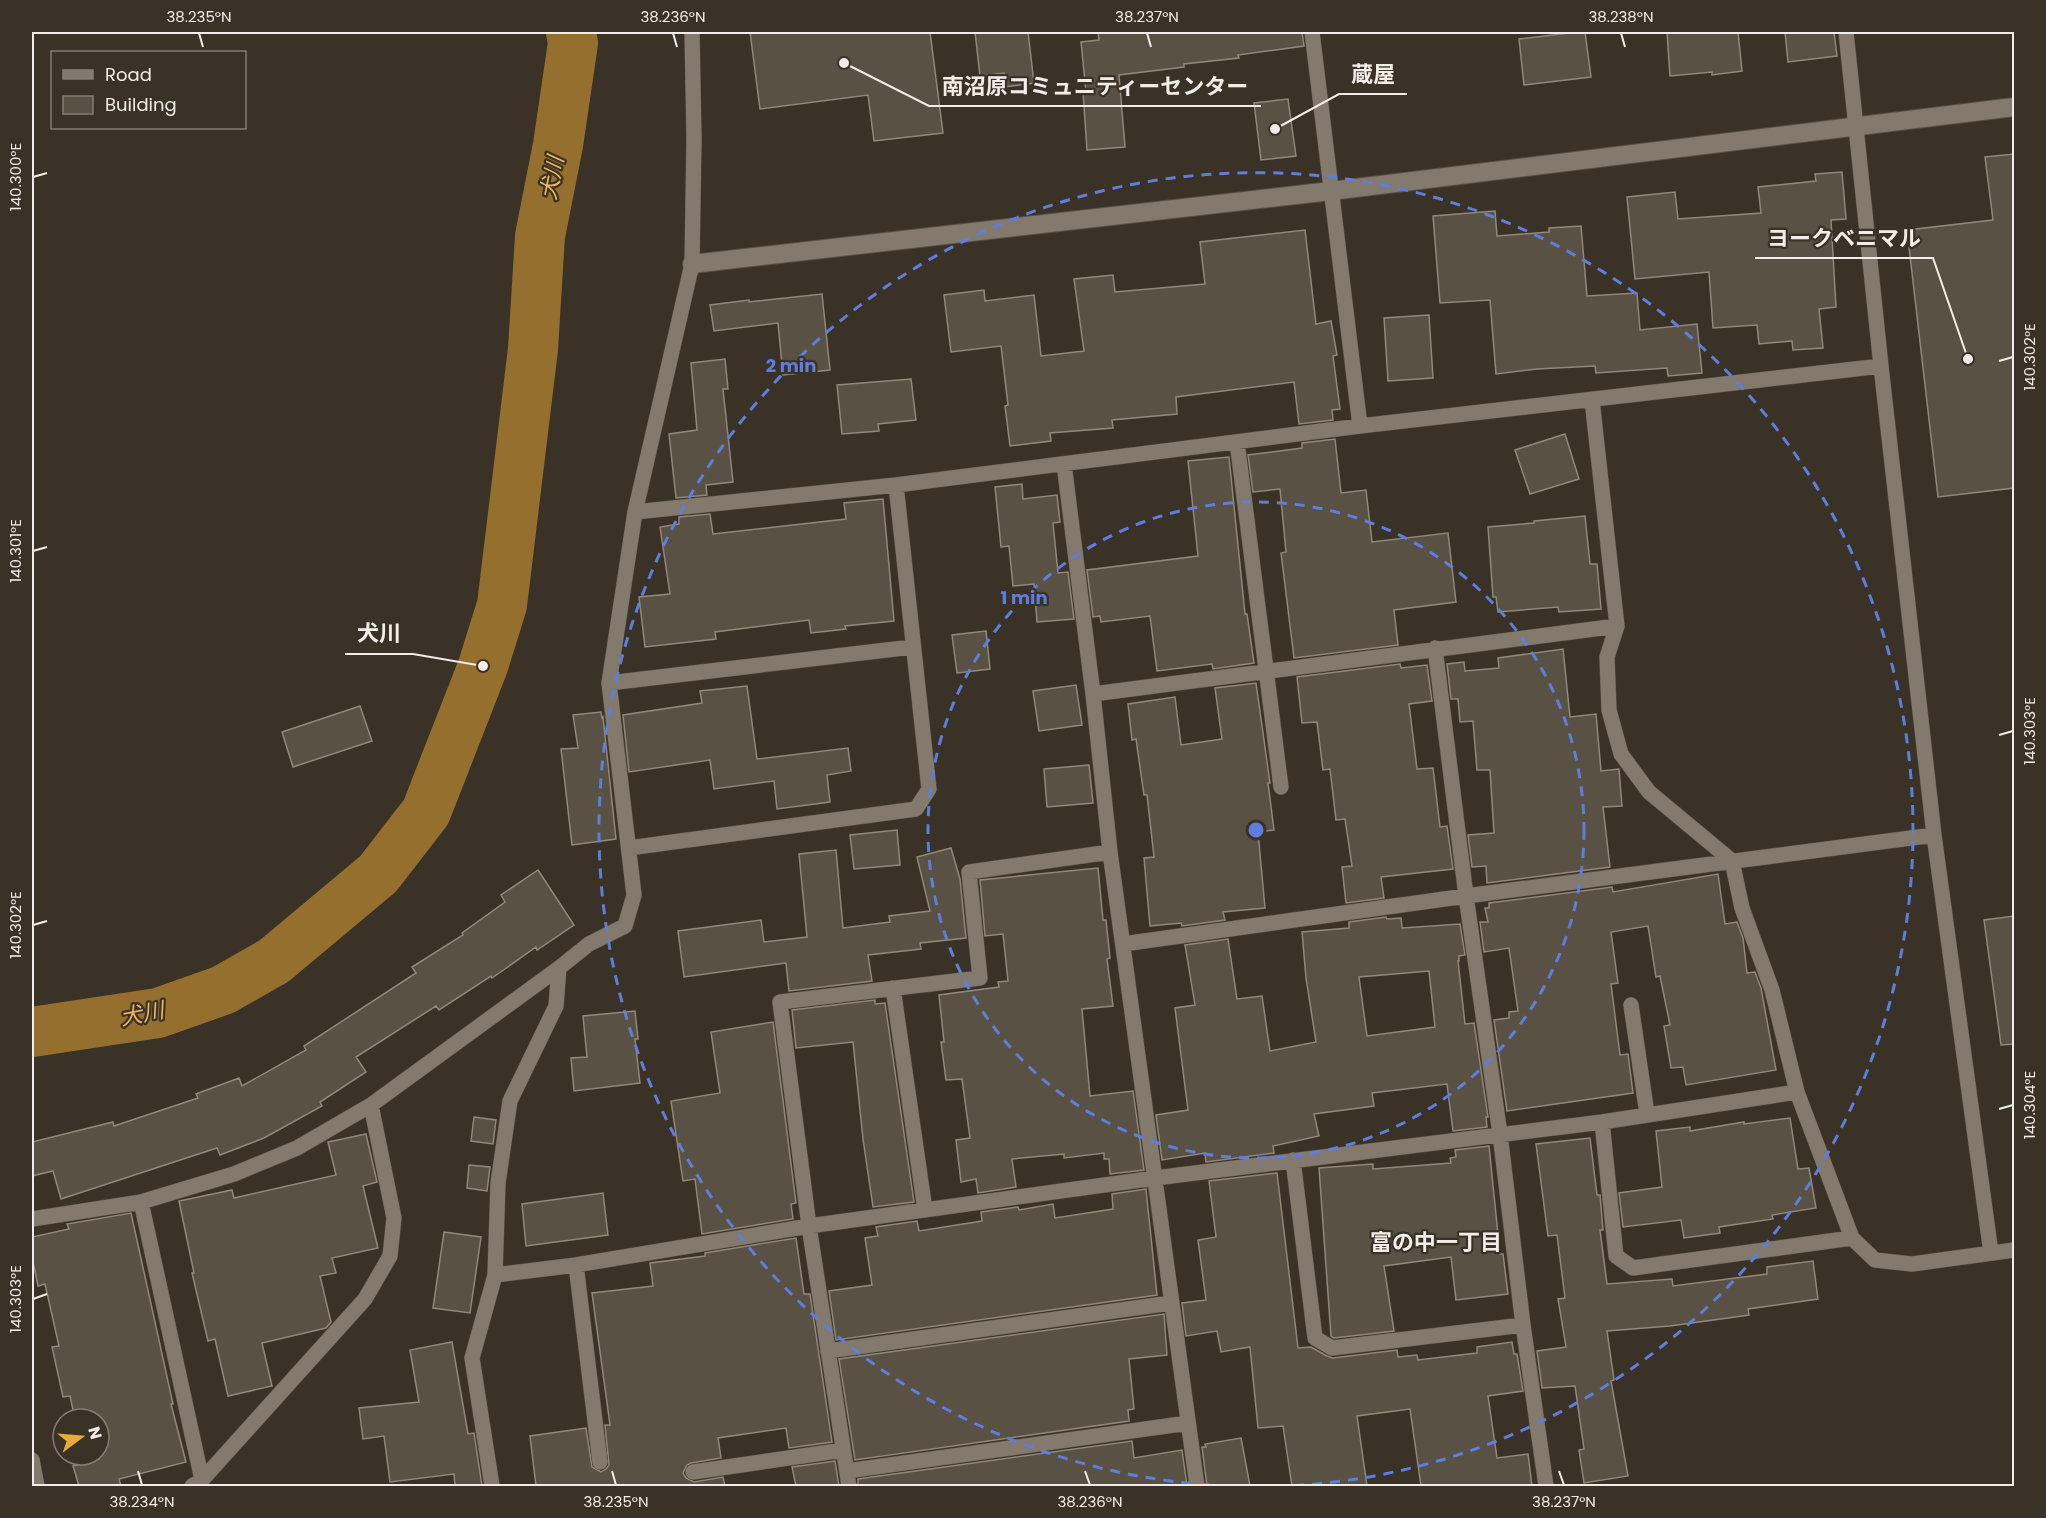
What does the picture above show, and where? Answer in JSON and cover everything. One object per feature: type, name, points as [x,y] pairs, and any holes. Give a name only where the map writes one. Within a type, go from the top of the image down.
[{"type":"street","points":[[692,264],[1332,191],[2014,106]]},
{"type":"lane","points":[[32,1219],[141,1202],[234,1173],[286,1152],[371,1106],[589,944],[625,927],[634,895],[609,683],[635,512],[692,264],[694,139],[692,32]]},
{"type":"lane","points":[[1312,32],[1360,426]]},
{"type":"lane","points":[[1846,32],[1934,835],[1991,1253]]},
{"type":"lane","points":[[635,512],[896,485],[1360,426],[1881,366]]},
{"type":"lane","points":[[1592,400],[1617,626],[1607,657],[1609,710],[1621,754],[1649,792],[1732,861],[1742,908],[1772,990],[1797,1092],[1852,1238],[1875,1260],[1912,1264],[2014,1250]]},
{"type":"lane","points":[[1237,442],[1281,787]]},
{"type":"lane","points":[[1064,464],[1110,852],[1197,1486]]},
{"type":"lane","points":[[629,848],[916,809],[929,789],[896,485]]},
{"type":"lane","points":[[1093,694],[1617,626]]},
{"type":"lane","points":[[609,683],[912,647]]},
{"type":"lane","points":[[1436,648],[1466,897],[1546,1486]]},
{"type":"lane","points":[[1123,944],[1934,835]]},
{"type":"lane","points":[[1110,852],[969,872],[980,978],[780,1002],[809,1226],[848,1479],[1188,1423]]},
{"type":"lane","points":[[492,1486],[472,1358],[495,1275],[498,1183],[510,1101],[556,1006],[559,968]]},
{"type":"lane","points":[[893,988],[925,1210]]},
{"type":"lane","points":[[1630,1005],[1647,1114]]},
{"type":"lane","points":[[495,1275],[576,1265],[809,1226],[1155,1178],[1602,1122],[1797,1092]]},
{"type":"lane","points":[[197,1483],[365,1299],[390,1256],[394,1218],[371,1106]]},
{"type":"lane","points":[[1602,1122],[1616,1256],[1633,1268],[1852,1238]]},
{"type":"lane","points":[[1293,1160],[1315,1338],[1332,1348],[1523,1325]]},
{"type":"lane","points":[[141,1202],[197,1483]]},
{"type":"lane","points":[[576,1265],[600,1462]]},
{"type":"lane","points":[[828,1351],[1171,1303]]},
{"type":"lane","points":[[693,1472],[843,1450]]},
{"type":"lane","points":[[32,1460],[37,1486]]},
{"type":"building","points":[[750,32],[930,32],[943,133],[874,141],[868,95],[760,109]]},
{"type":"building","points":[[975,32],[1028,32],[1034,83],[1005,87],[1004,73],[980,76]]},
{"type":"building","points":[[1098,32],[1302,32],[1304,46],[1238,55],[1239,58],[1184,64],[1184,67],[1119,75],[1125,147],[1087,150],[1083,92],[1086,92],[1081,42],[1099,40]]},
{"type":"building","points":[[1585,32],[1591,77],[1524,85],[1519,39]]},
{"type":"building","points":[[1667,32],[1738,32],[1742,71],[1712,75],[1712,72],[1670,76]]},
{"type":"building","points":[[1785,32],[1834,32],[1837,56],[1788,62]]},
{"type":"building","points":[[1288,99],[1296,156],[1261,160],[1254,103]]},
{"type":"building","points":[[2014,154],[2014,488],[1938,497],[1907,230],[1993,220],[1985,157]]},
{"type":"building","points":[[1842,172],[1846,219],[1831,220],[1836,307],[1819,309],[1823,348],[1793,350],[1792,341],[1759,344],[1757,325],[1713,328],[1709,272],[1635,279],[1627,197],[1675,192],[1678,219],[1761,213],[1758,187],[1816,181],[1815,174]]},
{"type":"building","points":[[1495,211],[1497,236],[1549,232],[1549,228],[1581,226],[1587,296],[1637,293],[1640,330],[1697,324],[1702,373],[1668,376],[1667,368],[1596,373],[1595,366],[1496,374],[1490,300],[1440,303],[1433,216]]},
{"type":"building","points":[[1305,230],[1316,324],[1331,321],[1337,355],[1333,356],[1340,409],[1332,410],[1333,420],[1299,424],[1294,382],[1176,397],[1177,414],[1112,420],[1113,428],[1050,433],[1051,441],[1010,446],[1001,346],[951,352],[944,295],[984,290],[985,301],[1034,295],[1041,356],[1084,351],[1074,279],[1113,275],[1115,292],[1205,284],[1200,242]]},
{"type":"building","points":[[822,294],[830,370],[783,375],[778,323],[714,331],[710,305]]},
{"type":"building","points":[[1429,315],[1433,378],[1388,381],[1384,318]]},
{"type":"building","points":[[725,359],[728,389],[723,389],[733,482],[706,485],[707,495],[676,498],[669,434],[697,430],[691,363]]},
{"type":"building","points":[[911,379],[916,420],[878,424],[879,431],[842,434],[837,385]]},
{"type":"building","points":[[1565,434],[1579,479],[1530,494],[1515,450]]},
{"type":"building","points":[[1335,439],[1341,493],[1366,490],[1372,542],[1448,533],[1456,602],[1394,610],[1398,645],[1294,658],[1281,553],[1286,552],[1280,489],[1253,492],[1248,455],[1302,448],[1302,443]]},
{"type":"building","points":[[1229,457],[1245,614],[1247,614],[1254,663],[1213,669],[1212,664],[1157,671],[1150,616],[1101,622],[1100,616],[1093,617],[1087,570],[1198,556],[1188,461]]},
{"type":"building","points":[[1022,484],[1023,499],[1057,495],[1060,522],[1053,523],[1058,573],[1068,572],[1074,619],[1037,622],[1034,584],[1013,586],[1009,546],[1001,547],[995,487]]},
{"type":"building","points":[[883,499],[894,621],[845,626],[846,629],[811,633],[809,620],[715,632],[716,639],[645,647],[639,597],[670,594],[660,527],[679,524],[679,517],[710,514],[713,534],[846,519],[844,503]]},
{"type":"building","points":[[1585,516],[1590,564],[1597,564],[1601,609],[1559,612],[1558,607],[1498,612],[1496,597],[1493,597],[1488,527]]},
{"type":"building","points":[[986,631],[990,669],[957,673],[952,635]]},
{"type":"building","points":[[1563,649],[1570,717],[1596,714],[1601,771],[1619,769],[1622,806],[1603,807],[1610,867],[1487,883],[1486,866],[1472,867],[1468,835],[1494,833],[1490,770],[1477,770],[1473,721],[1460,722],[1458,699],[1451,699],[1447,664],[1464,662],[1465,671],[1499,668],[1498,658]]},
{"type":"building","points":[[1400,664],[1401,668],[1427,665],[1432,701],[1409,704],[1417,769],[1433,768],[1440,827],[1447,826],[1453,869],[1381,877],[1384,898],[1346,903],[1342,867],[1352,866],[1345,819],[1336,820],[1330,769],[1323,770],[1317,722],[1302,723],[1297,677]]},
{"type":"building","points":[[1256,683],[1274,830],[1258,832],[1265,908],[1223,912],[1225,920],[1182,926],[1181,923],[1150,926],[1144,858],[1154,857],[1147,795],[1144,795],[1136,739],[1132,740],[1128,704],[1175,697],[1181,745],[1222,739],[1215,688]]},
{"type":"building","points":[[1076,685],[1082,725],[1039,731],[1033,691]]},
{"type":"building","points":[[747,686],[757,759],[848,748],[851,771],[827,775],[830,802],[777,809],[774,781],[714,789],[710,760],[629,772],[623,715],[702,703],[700,691]]},
{"type":"building","points":[[360,706],[372,741],[293,767],[282,732]]},
{"type":"building","points":[[601,712],[616,839],[572,845],[561,749],[578,748],[573,715]]},
{"type":"building","points":[[1089,765],[1093,803],[1047,807],[1044,769]]},
{"type":"building","points":[[897,830],[900,865],[854,869],[850,835]]},
{"type":"building","points":[[951,848],[960,879],[966,938],[920,943],[921,949],[868,955],[872,981],[789,991],[786,963],[684,977],[678,931],[761,920],[764,942],[807,937],[799,854],[836,850],[843,928],[890,922],[889,916],[930,911],[917,857]]},
{"type":"building","points":[[1098,868],[1103,920],[1106,920],[1110,958],[1107,959],[1113,1006],[1082,1009],[1090,1096],[1133,1091],[1144,1170],[1110,1174],[1109,1159],[1104,1159],[1104,1153],[1064,1158],[1064,1154],[1012,1159],[1016,1187],[978,1193],[976,1179],[961,1182],[956,1140],[970,1138],[962,1079],[946,1080],[941,1042],[944,1042],[939,995],[999,987],[998,982],[1008,981],[1003,934],[985,936],[980,880]]},
{"type":"building","points":[[538,870],[574,925],[537,950],[536,947],[492,978],[491,976],[439,1010],[436,1006],[356,1057],[366,1072],[320,1102],[322,1106],[264,1138],[220,1155],[217,1148],[61,1199],[53,1171],[32,1176],[32,1142],[113,1122],[114,1126],[198,1098],[196,1094],[239,1078],[242,1086],[306,1050],[304,1046],[416,973],[412,967],[463,935],[462,933],[505,902],[501,895]]},
{"type":"building","points":[[1718,874],[1725,924],[1737,922],[1743,938],[1747,973],[1755,972],[1761,988],[1776,1070],[1686,1085],[1683,1067],[1671,1068],[1664,1026],[1670,1025],[1660,976],[1656,977],[1648,926],[1611,932],[1618,983],[1611,984],[1620,1055],[1628,1054],[1633,1093],[1507,1111],[1494,1020],[1509,1018],[1509,1012],[1518,1011],[1509,948],[1484,952],[1480,922],[1488,922],[1485,908],[1489,908],[1489,903],[1612,887],[1613,892]]},
{"type":"building","points":[[2014,916],[2014,1044],[2001,1045],[1984,920]]},
{"type":"building","points":[[1386,917],[1387,919],[1401,918],[1402,928],[1460,924],[1465,955],[1459,956],[1458,961],[1465,1024],[1474,1023],[1488,1117],[1486,1117],[1487,1127],[1453,1131],[1447,1084],[1372,1093],[1374,1106],[1314,1114],[1319,1136],[1273,1146],[1274,1153],[1206,1162],[1205,1153],[1162,1160],[1156,1115],[1188,1110],[1175,1008],[1195,1005],[1185,945],[1228,939],[1237,999],[1262,996],[1270,1051],[1316,1042],[1306,978],[1302,932],[1349,928],[1349,922]],"holes":[[[1429,971],[1435,1027],[1367,1036],[1359,977]]]},
{"type":"building","points":[[875,1000],[875,1004],[885,1003],[914,1202],[873,1207],[853,1042],[796,1048],[792,1010]]},
{"type":"building","points":[[635,1011],[638,1039],[635,1039],[640,1083],[574,1091],[571,1058],[587,1057],[583,1016]]},
{"type":"building","points":[[773,1022],[796,1203],[791,1204],[793,1219],[702,1234],[695,1179],[683,1181],[671,1101],[720,1093],[711,1032]]},
{"type":"building","points":[[474,1117],[496,1120],[493,1144],[471,1141]]},
{"type":"building","points":[[1790,1118],[1798,1169],[1809,1168],[1816,1208],[1772,1215],[1773,1219],[1719,1227],[1720,1233],[1684,1238],[1681,1220],[1623,1227],[1619,1193],[1662,1187],[1656,1131],[1690,1127],[1690,1131],[1744,1122],[1744,1124]]},
{"type":"building","points":[[366,1134],[377,1182],[363,1186],[378,1248],[332,1258],[336,1273],[320,1276],[331,1322],[326,1328],[262,1343],[272,1386],[228,1396],[215,1339],[208,1341],[192,1273],[194,1273],[179,1201],[232,1190],[234,1198],[336,1175],[328,1142]]},
{"type":"building","points":[[1590,1138],[1597,1195],[1600,1195],[1603,1230],[1600,1230],[1607,1284],[1672,1279],[1673,1286],[1767,1274],[1767,1267],[1813,1261],[1818,1299],[1748,1309],[1749,1315],[1670,1326],[1607,1331],[1614,1380],[1611,1381],[1628,1476],[1584,1483],[1579,1450],[1584,1449],[1575,1386],[1542,1388],[1537,1351],[1566,1347],[1558,1299],[1565,1298],[1557,1235],[1548,1236],[1536,1144]]},
{"type":"building","points":[[1489,1146],[1500,1254],[1503,1254],[1508,1294],[1456,1300],[1451,1257],[1384,1266],[1394,1331],[1334,1338],[1331,1336],[1319,1168],[1373,1164],[1373,1169],[1451,1163],[1450,1158],[1456,1157],[1455,1150]]},
{"type":"building","points":[[469,1165],[490,1167],[487,1191],[467,1188]]},
{"type":"building","points":[[1277,1173],[1298,1348],[1311,1347],[1333,1358],[1397,1350],[1398,1357],[1417,1355],[1418,1360],[1477,1353],[1477,1347],[1512,1342],[1514,1354],[1517,1354],[1523,1391],[1488,1396],[1497,1458],[1528,1454],[1532,1486],[1421,1486],[1410,1409],[1357,1416],[1367,1486],[1292,1486],[1283,1426],[1258,1428],[1250,1347],[1221,1352],[1217,1331],[1186,1336],[1182,1303],[1206,1300],[1198,1240],[1216,1237],[1209,1181]]},
{"type":"building","points":[[1146,1189],[1157,1295],[836,1340],[829,1291],[872,1285],[865,1238],[878,1236],[876,1227],[917,1221],[919,1231],[982,1221],[981,1212],[1018,1207],[1019,1210],[1053,1204],[1055,1218],[1113,1209],[1112,1194]]},
{"type":"building","points":[[603,1193],[608,1235],[526,1246],[522,1204]]},
{"type":"building","points":[[131,1213],[173,1404],[171,1404],[186,1462],[119,1479],[121,1486],[79,1486],[73,1467],[111,1467],[111,1407],[72,1407],[70,1396],[63,1397],[52,1347],[59,1346],[45,1284],[38,1286],[32,1257],[32,1237],[69,1229],[67,1224]]},
{"type":"building","points":[[444,1232],[481,1237],[470,1313],[433,1308]]},
{"type":"building","points":[[796,1238],[804,1294],[810,1294],[832,1442],[789,1448],[786,1428],[718,1438],[721,1458],[691,1463],[687,1465],[683,1473],[686,1478],[694,1482],[723,1477],[725,1486],[536,1486],[530,1436],[586,1428],[592,1467],[601,1472],[609,1465],[605,1425],[610,1425],[592,1293],[653,1286],[650,1263],[705,1256],[705,1253]]},
{"type":"building","points":[[1164,1314],[1167,1355],[1129,1359],[1134,1409],[1128,1410],[1129,1421],[855,1460],[839,1359]]},
{"type":"building","points":[[452,1342],[468,1434],[474,1433],[482,1486],[455,1486],[454,1474],[390,1482],[384,1436],[363,1439],[359,1408],[419,1402],[410,1350]]},
{"type":"building","points":[[1241,1438],[1250,1486],[1207,1486],[1202,1447],[1206,1447],[1205,1444]]},
{"type":"building","points":[[1132,1441],[1134,1458],[1182,1450],[1187,1486],[858,1486],[858,1479]]},
{"type":"building","points":[[835,1461],[839,1486],[796,1486],[792,1467]]},
{"type":"waterway","name":"犬川","points":[[32,1032],[158,1013],[223,990],[274,961],[378,874],[426,812],[483,666],[502,605],[533,349],[540,236],[558,145],[573,43],[571,32]]},
{"type":"place","name":"南沼原コミュニティーセンター","points":[[844,63]]},
{"type":"place","name":"蔵屋","points":[[1275,129]]},
{"type":"place","name":"ヨークベニマル","points":[[1968,359]]},
{"type":"place","name":"犬川","points":[[483,666]]},
{"type":"district","name":"富の中一丁目","points":[[1436,1242]]}]
